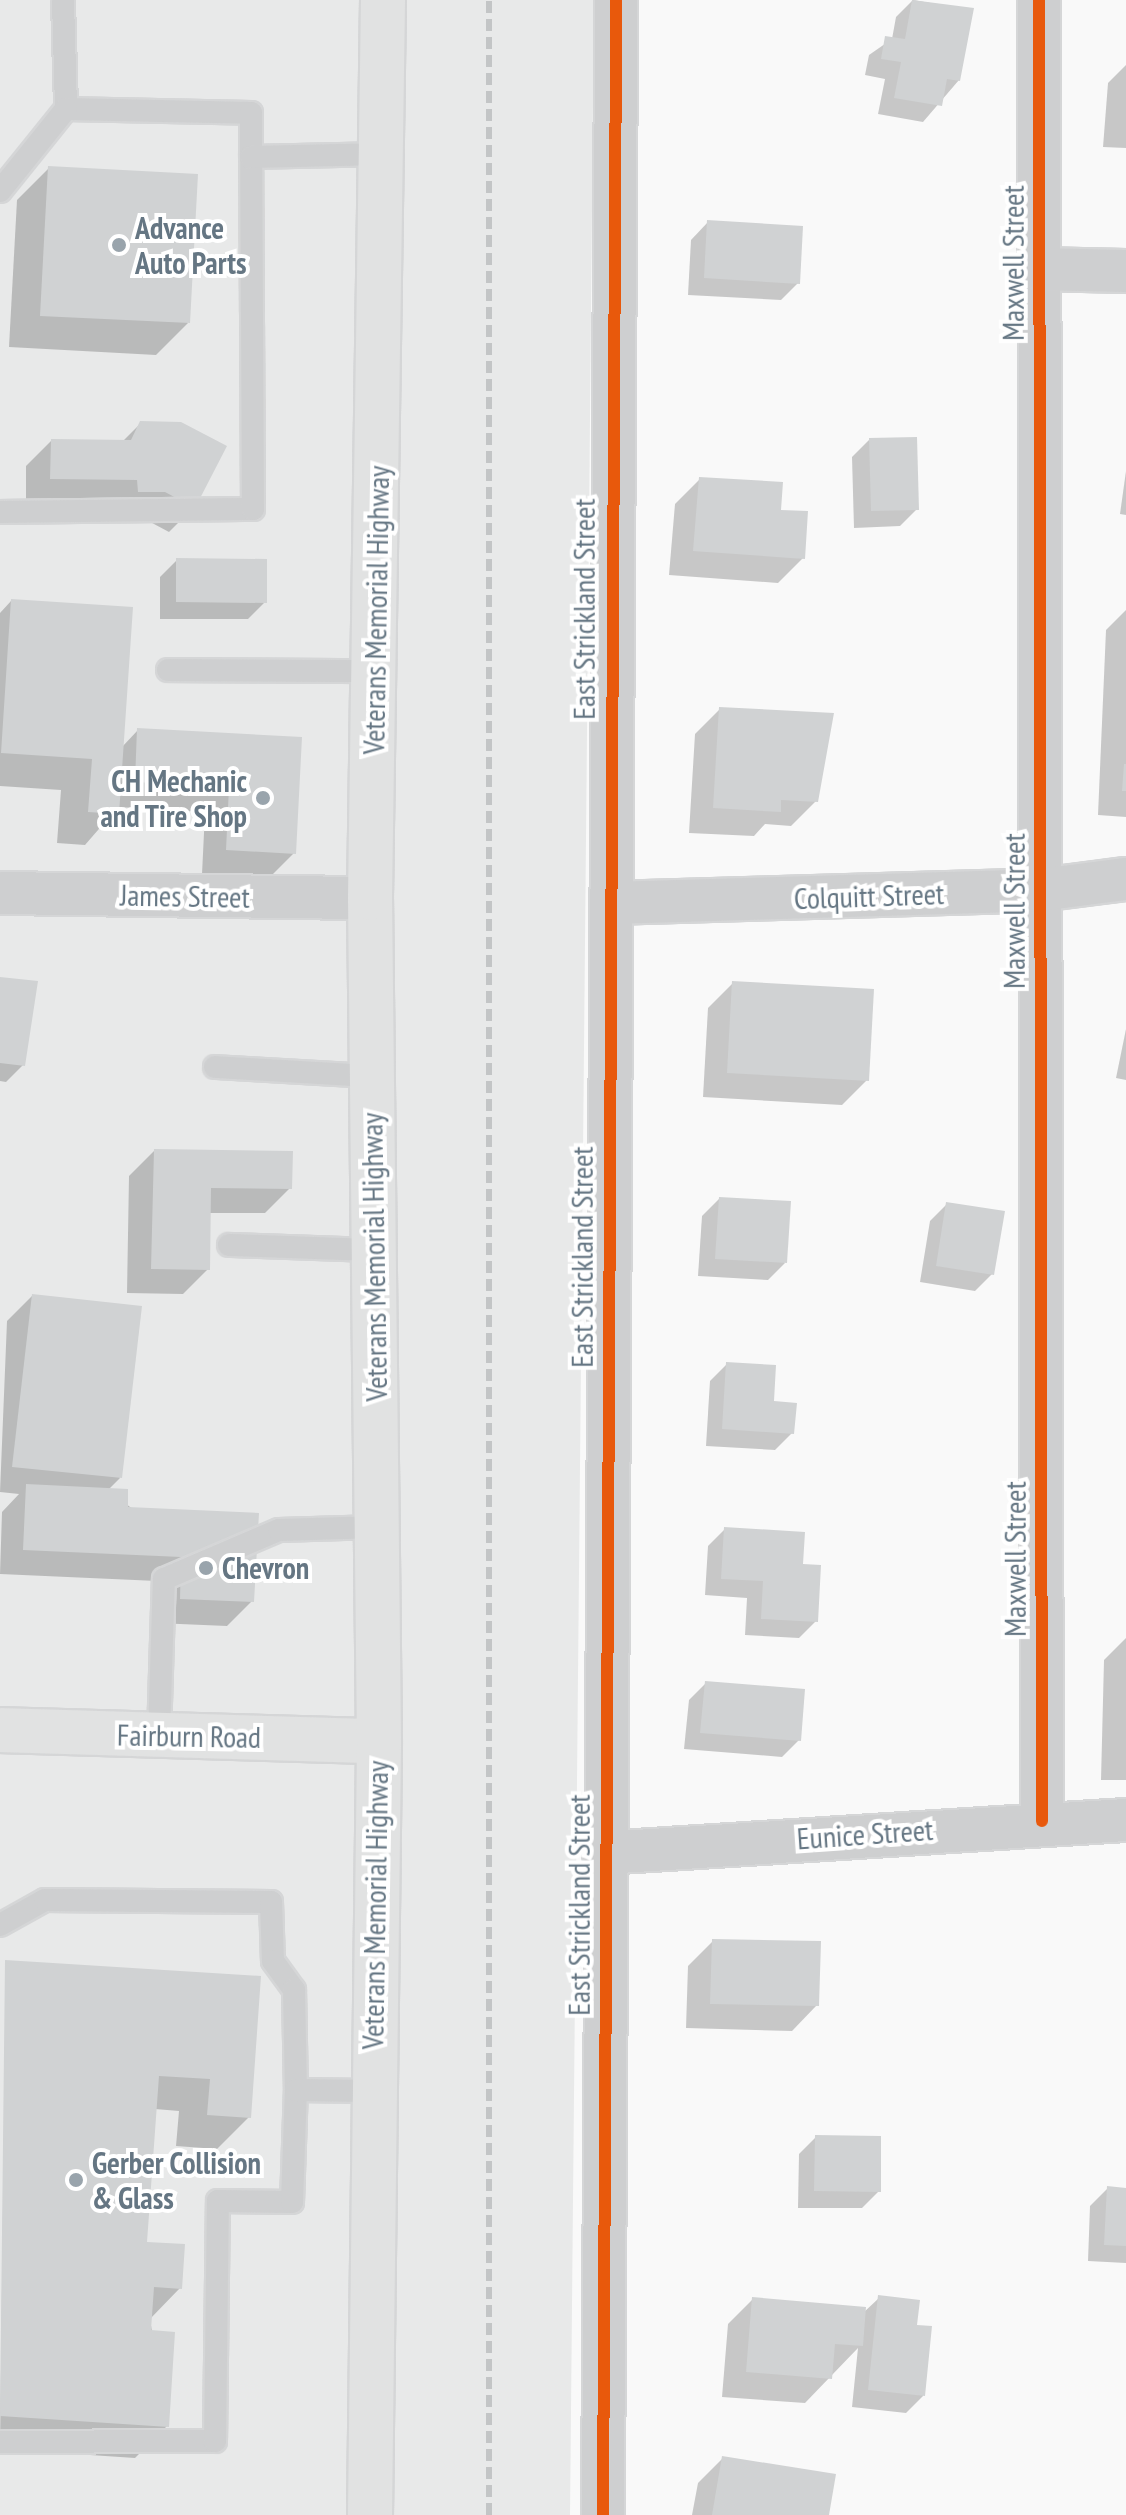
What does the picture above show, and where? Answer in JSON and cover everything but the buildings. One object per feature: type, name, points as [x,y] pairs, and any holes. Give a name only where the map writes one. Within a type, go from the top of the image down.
[{"type":"main road","name":"Veterans Memorial Highway","points":[[370,2515],[370,2091],[379,1741],[370,898],[384,154],[383,0]]},
{"type":"main road","name":"Fairburn Road","points":[[0,1730],[379,1741]]},
{"type":"street","name":"East Strickland Street","points":[[603,2515],[604,1853],[616,0]]},
{"type":"street","name":"Maxwell Street","points":[[1039,0],[1042,1821]]},
{"type":"street","points":[[1039,269],[1126,271]]},
{"type":"street","name":"Colquitt Street","points":[[611,903],[1040,890],[1126,879]]},
{"type":"street","name":"James Street","points":[[0,893],[370,898]]},
{"type":"street","name":"Eunice Street","points":[[604,1853],[1042,1821],[1126,1820]]},
{"type":"lane","points":[[0,191],[66,109],[63,0]]},
{"type":"lane","points":[[0,512],[253,509],[251,113],[66,109]]},
{"type":"lane","points":[[251,157],[384,154]]},
{"type":"lane","points":[[168,670],[375,671]]},
{"type":"lane","points":[[215,1067],[372,1076]]},
{"type":"lane","points":[[229,1245],[374,1250]]},
{"type":"lane","points":[[159,1735],[164,1579],[279,1530],[377,1527]]},
{"type":"lane","points":[[0,1925],[45,1900],[271,1902],[273,1961],[294,1990],[296,2090],[292,2202],[218,2201],[215,2441],[0,2442]]},
{"type":"lane","points":[[296,2090],[370,2091]]},
{"type":"shaded area","points":[[0,0],[594,0],[570,2515],[0,2515]]},
{"type":"railway","points":[[489,0],[489,2515]]},
{"type":"cycle path","points":[[603,2515],[616,0]]},
{"type":"cycle path","points":[[1039,0],[1042,1821]]},
{"type":"place","name":"Advance Auto Parts","points":[[119,245]]},
{"type":"place","name":"CH Mechanic and Tire Shop","points":[[263,798]]},
{"type":"place","name":"Chevron","points":[[206,1568]]},
{"type":"place","name":"Gerber Collision & Glass","points":[[76,2180]]}]
